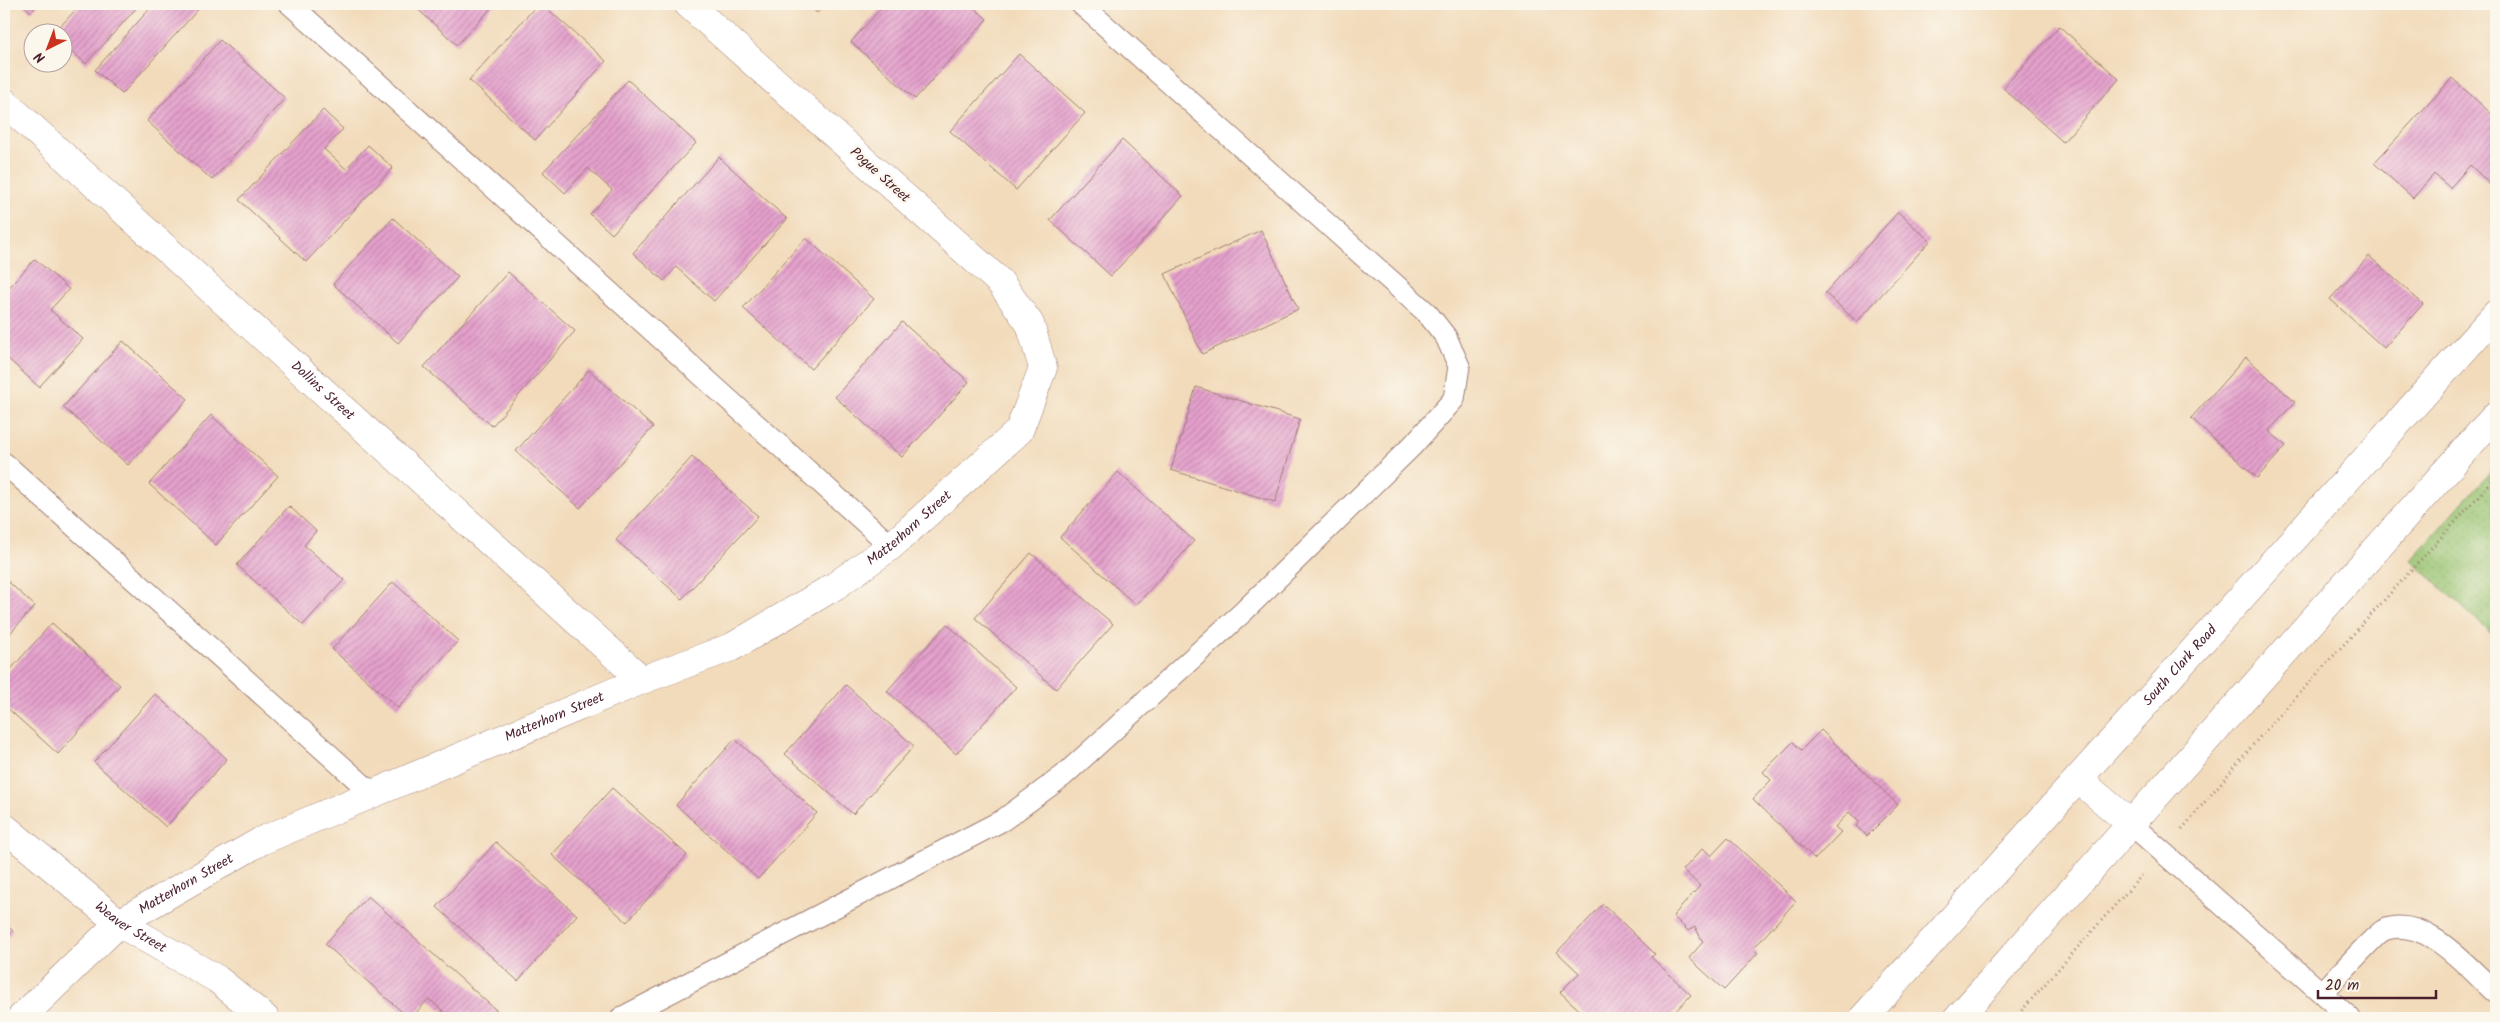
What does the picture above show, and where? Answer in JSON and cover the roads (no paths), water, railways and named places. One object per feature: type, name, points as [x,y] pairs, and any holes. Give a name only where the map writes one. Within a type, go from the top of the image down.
[{"type":"street","name":"Pogue Street","points":[[688,4],[1000,282],[1030,324],[1042,368]]},
{"type":"street","name":"Dollins Street","points":[[4,102],[642,680]]},
{"type":"street","name":"South Clark Road","points":[[1863,1018],[2496,314]]},
{"type":"street","name":"Matterhorn Street","points":[[21,1018],[119,923],[261,841],[642,680],[732,647],[835,586],[891,546],[1019,431],[1042,368]]},
{"type":"street","points":[[1958,1018],[2496,415]]},
{"type":"street","points":[[2078,779],[2131,824]]},
{"type":"street","name":"Weaver Street","points":[[4,827],[119,923],[217,979],[265,1018]]},
{"type":"lane","points":[[290,4],[891,546]]},
{"type":"lane","points":[[621,1018],[1002,820],[1063,776],[1243,612],[1412,446],[1454,399],[1459,366],[1446,337],[1427,313],[1081,4]]},
{"type":"lane","points":[[4,463],[373,794]]},
{"type":"lane","points":[[2131,824],[2350,1018]]},
{"type":"lane","points":[[2322,993],[2384,930],[2407,927],[2433,936],[2496,993]]}]
